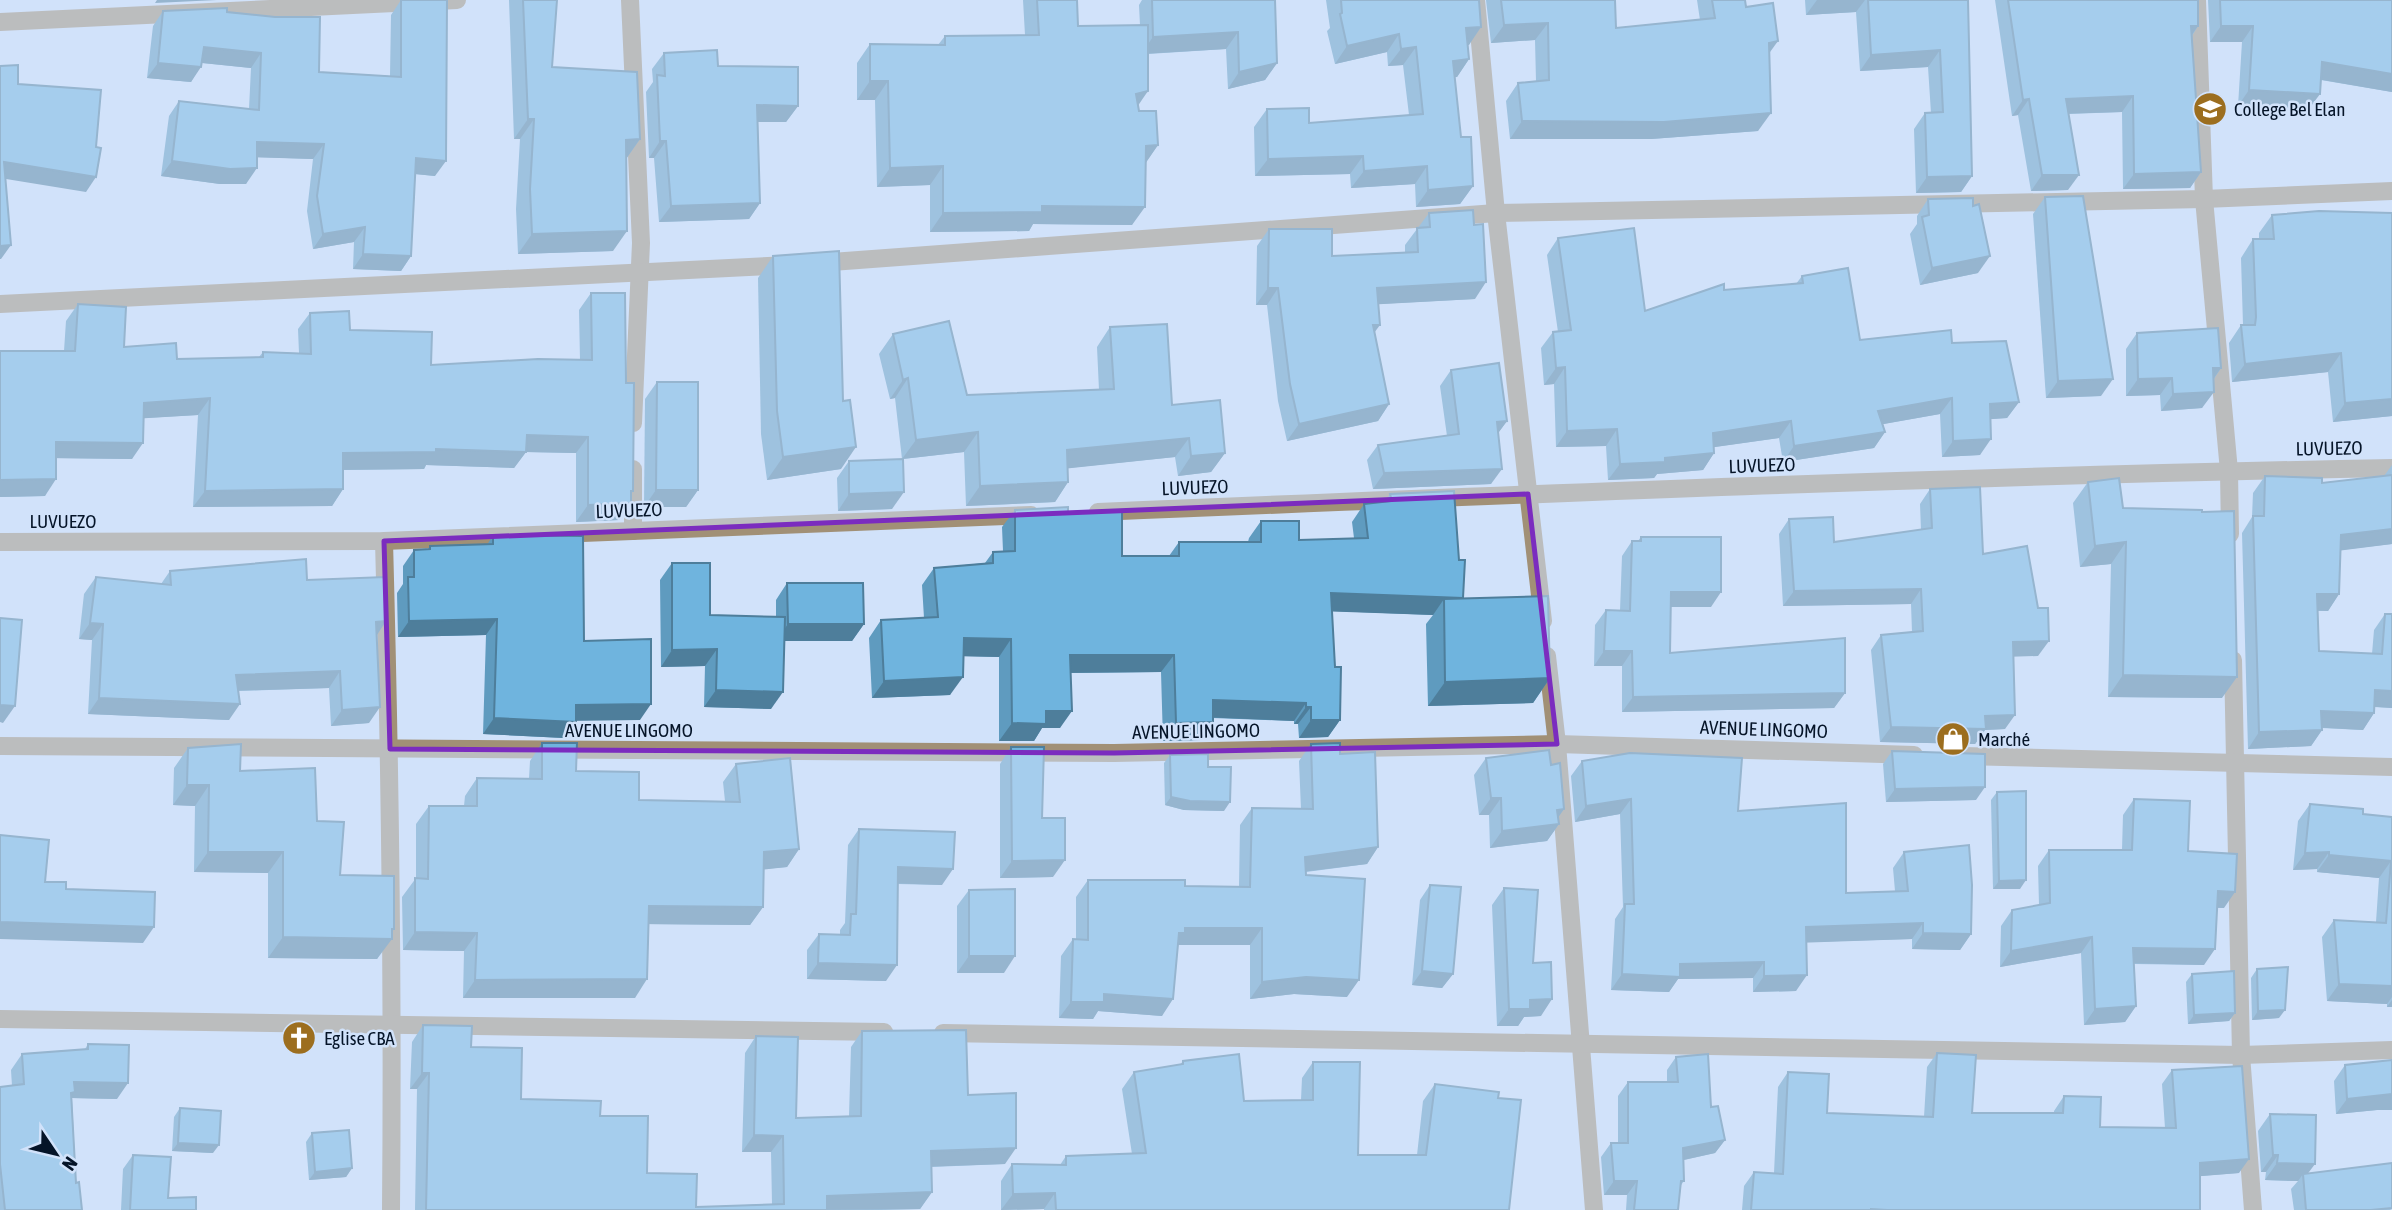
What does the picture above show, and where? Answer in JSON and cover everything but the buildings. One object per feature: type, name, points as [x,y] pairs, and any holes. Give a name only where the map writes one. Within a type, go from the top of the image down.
[{"type":"street","points":[[0,22],[457,0]]},
{"type":"street","points":[[630,0],[641,220],[632,450],[633,531]]},
{"type":"street","points":[[1476,0],[1496,213],[1557,744],[1594,1210]]},
{"type":"street","points":[[2197,0],[2204,199],[2229,471],[2231,555]]},
{"type":"street","points":[[0,304],[743,268],[1496,213],[2204,199],[2392,191]]},
{"type":"street","name":"LUVUEZO","points":[[1084,513],[1528,494],[2392,468]]},
{"type":"street","name":"LUVUEZO","points":[[0,542],[384,541],[1043,514]]},
{"type":"street","points":[[384,541],[390,749],[391,1210]]},
{"type":"street","points":[[2233,639],[2241,1055],[2253,1210]]},
{"type":"street","name":"AVENUE LINGOMO","points":[[0,746],[1114,753],[1557,744],[2392,767]]},
{"type":"street","points":[[0,1019],[895,1032]]},
{"type":"street","points":[[923,1032],[2241,1055],[2392,1050]]},
{"type":"highlighted area","points":[[1528,494],[1557,744],[1114,753],[390,749],[384,541]]},
{"type":"place","name":"College Bel Elan","points":[[2210,109]]},
{"type":"place","name":"Marché","points":[[1953,739]]},
{"type":"place","name":"Eglise CBA","points":[[299,1038]]}]
